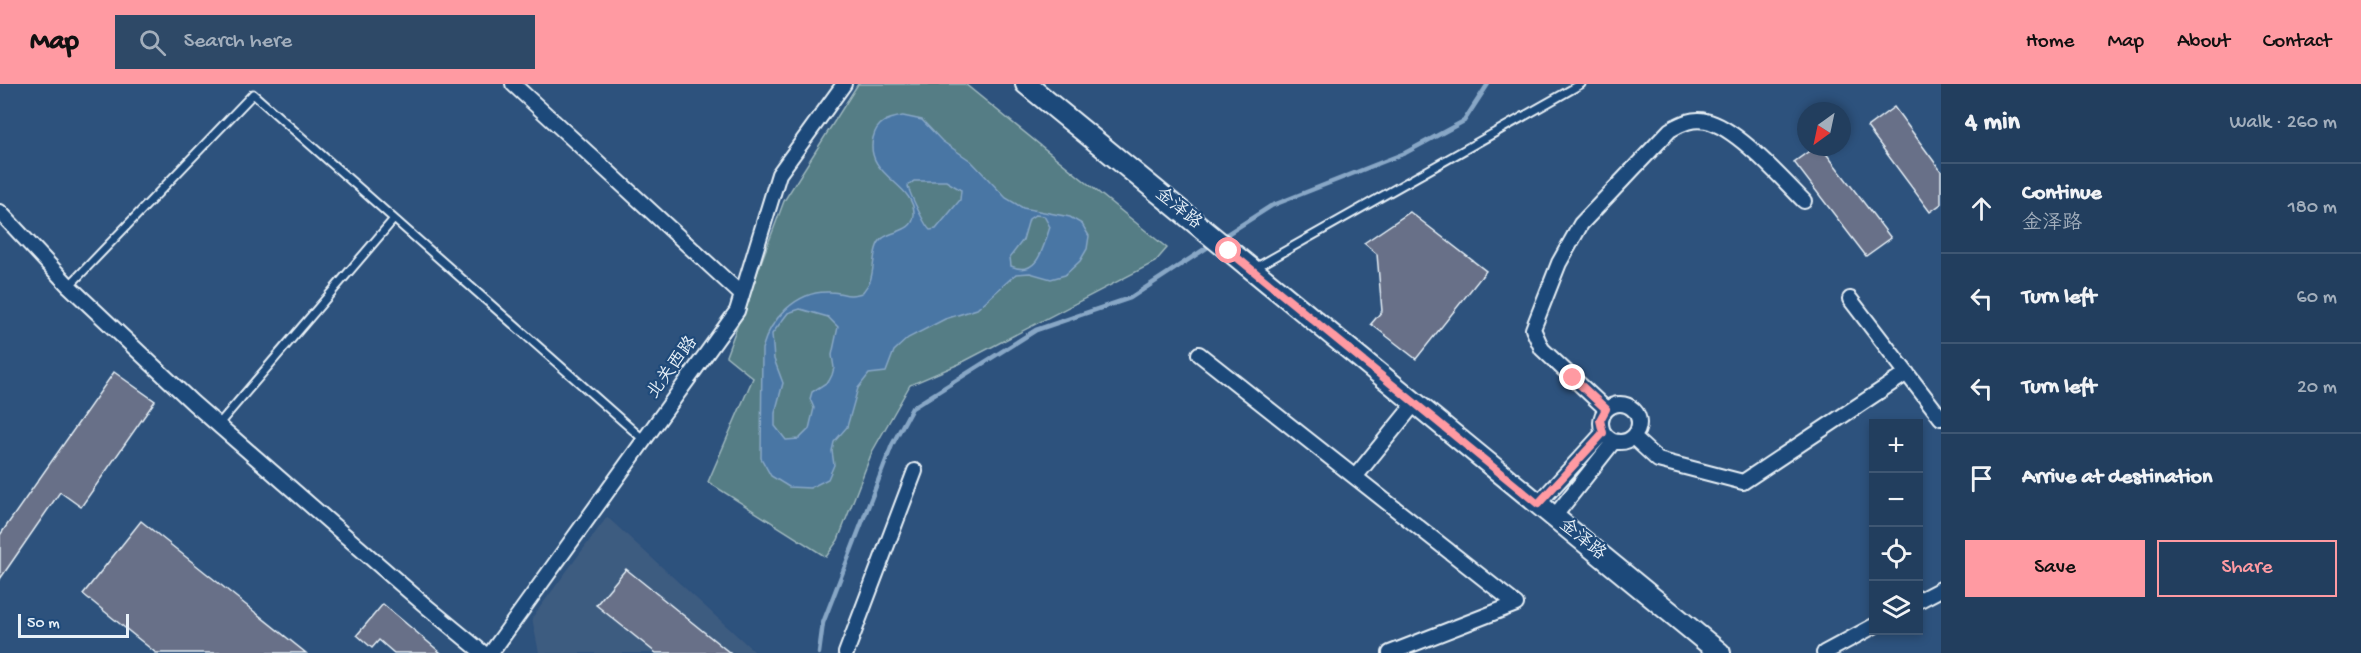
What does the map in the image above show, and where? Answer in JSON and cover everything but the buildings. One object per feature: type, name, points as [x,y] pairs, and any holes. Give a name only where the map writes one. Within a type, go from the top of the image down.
[{"type":"main road","name":"金泽路","points":[[1026,84],[1720,653]]},
{"type":"street","points":[[513,84],[742,295]]},
{"type":"street","name":"北关西路","points":[[491,653],[736,311],[779,174],[844,84]]},
{"type":"street","points":[[1606,409],[1542,349],[1533,329],[1558,264],[1581,224],[1664,136],[1678,124],[1687,121],[1713,123],[1759,155],[1804,201]]},
{"type":"street","points":[[0,212],[69,286],[218,425],[483,653]]},
{"type":"street","points":[[1850,299],[1941,418]]},
{"type":"street","points":[[1199,354],[1516,604],[1390,653]]},
{"type":"street","points":[[1633,437],[1658,460],[1743,482],[1907,373]]},
{"type":"street","points":[[1355,477],[1415,403]]},
{"type":"street","points":[[1619,404],[1631,408],[1639,419],[1637,432],[1633,437],[1620,442],[1608,437],[1600,420],[1606,409],[1619,404]]},
{"type":"street","points":[[1538,504],[1608,437]]},
{"type":"street","points":[[1554,517],[1608,437]]},
{"type":"street","points":[[846,653],[915,471]]},
{"type":"street","points":[[1923,598],[1941,589]]},
{"type":"street","points":[[1824,653],[1869,629]]},
{"type":"lane","points":[[1253,270],[1581,84]]},
{"type":"lane","points":[[69,286],[253,94],[644,440]]},
{"type":"lane","points":[[218,425],[394,219]]},
{"type":"shaded area","points":[[903,116],[922,120],[942,141],[971,161],[1006,198],[1023,208],[1070,217],[1082,224],[1089,236],[1087,249],[1080,261],[1065,275],[1051,279],[1030,273],[1016,274],[977,309],[945,319],[908,338],[894,351],[886,372],[869,374],[858,388],[847,427],[834,442],[832,451],[834,465],[828,479],[810,488],[789,487],[771,476],[761,458],[762,349],[778,318],[786,309],[806,296],[835,292],[848,295],[862,293],[872,276],[879,241],[887,235],[907,228],[913,221],[912,204],[907,195],[883,171],[872,151],[873,138],[880,124]],"holes":[[[914,181],[946,181],[961,190],[960,200],[936,229],[930,230],[914,202],[908,186]],[[1035,215],[1044,216],[1050,227],[1038,258],[1028,268],[1020,269],[1011,266],[1010,257],[1023,240],[1029,219]],[[800,309],[828,317],[838,327],[832,355],[834,368],[829,381],[812,392],[810,399],[814,408],[809,429],[799,439],[786,440],[775,426],[775,413],[783,383],[774,359],[772,334],[788,313]]]},
{"type":"shaded area","points":[[607,517],[756,653],[539,653],[532,618]]},
{"type":"green space","points":[[858,84],[965,84],[1167,248],[1155,262],[959,364],[910,385],[872,452],[838,540],[826,557],[708,482],[753,378],[726,356],[784,201]]},
{"type":"waterway","points":[[1221,238],[1271,206],[1405,153],[1464,121],[1488,84]]},
{"type":"waterway","points":[[819,653],[823,623],[892,445],[912,408],[1036,330],[1130,298],[1214,243]]},
{"type":"route","points":[[1229,251],[1538,504],[1603,433],[1600,420],[1606,409],[1573,378]]}]
